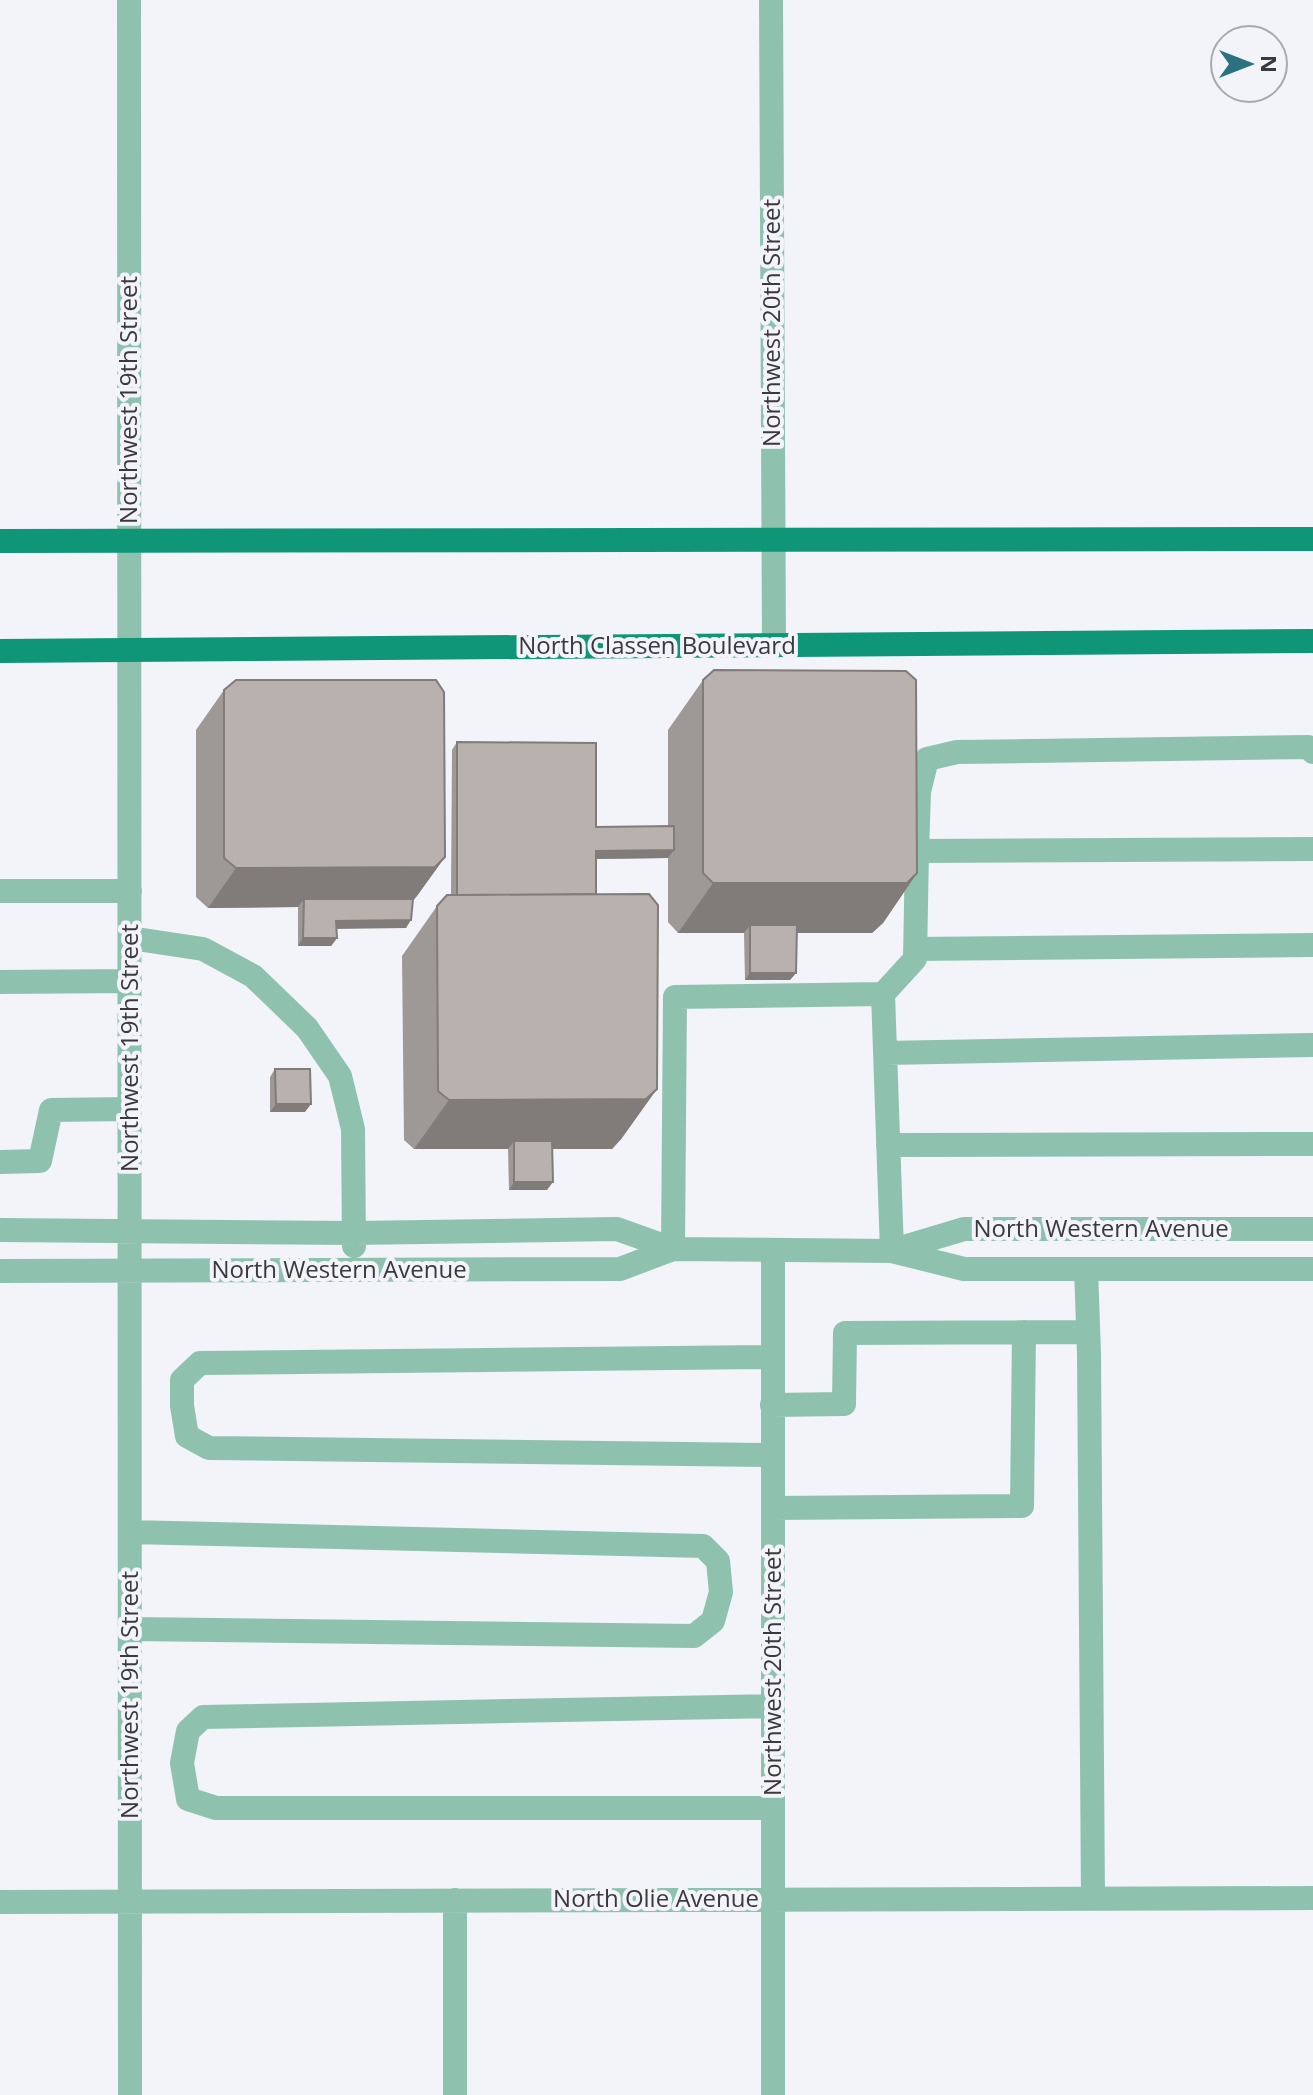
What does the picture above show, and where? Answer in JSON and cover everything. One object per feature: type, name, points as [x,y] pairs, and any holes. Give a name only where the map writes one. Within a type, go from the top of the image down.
[{"type":"main road","points":[[0,541],[1313,539]]},
{"type":"main road","name":"North Classen Boulevard","points":[[0,651],[1313,641]]},
{"type":"street","name":"Northwest 19th Street","points":[[129,0],[130,2095]]},
{"type":"street","name":"Northwest 20th Street","points":[[771,0],[774,645]]},
{"type":"street","points":[[892,1251],[883,994],[915,959],[919,792],[927,759],[957,752],[1308,747],[1313,752]]},
{"type":"street","points":[[917,851],[1313,849]]},
{"type":"street","points":[[0,891],[130,891]]},
{"type":"street","points":[[130,938],[203,949],[253,976],[307,1028],[340,1076],[353,1129],[354,1269]]},
{"type":"street","points":[[916,949],[1313,945]]},
{"type":"street","points":[[0,982],[130,981]]},
{"type":"street","points":[[673,1249],[675,997],[883,994]]},
{"type":"street","points":[[885,1053],[1313,1045]]},
{"type":"street","points":[[0,1162],[40,1161],[51,1110],[130,1109]]},
{"type":"street","points":[[888,1145],[1313,1144]]},
{"type":"street","name":"North Western Avenue","points":[[0,1230],[354,1233],[617,1229],[673,1249],[892,1251],[964,1269],[1313,1269]]},
{"type":"street","name":"North Western Avenue","points":[[892,1251],[964,1229],[1313,1229]]},
{"type":"street","name":"North Western Avenue","points":[[0,1271],[620,1269],[673,1249]]},
{"type":"street","name":"Northwest 20th Street","points":[[773,1250],[773,2095]]},
{"type":"street","points":[[1086,1269],[1093,1898]]},
{"type":"street","points":[[773,1508],[1022,1506],[1024,1332]]},
{"type":"street","points":[[772,1405],[844,1404],[845,1333],[1088,1332]]},
{"type":"street","points":[[772,1357],[200,1363],[182,1380],[187,1436],[209,1448],[772,1455]]},
{"type":"street","points":[[130,1532],[703,1546],[718,1561],[721,1592],[713,1621],[694,1636],[130,1629]]},
{"type":"street","points":[[773,1706],[203,1717],[188,1731],[182,1763],[188,1799],[216,1808],[773,1808]]},
{"type":"street","name":"North Olie Avenue","points":[[0,1902],[1313,1898]]},
{"type":"street","points":[[455,1900],[455,2095]]},
{"type":"building","points":[[714,670],[906,671],[916,680],[917,873],[907,883],[713,883],[703,873],[703,680]]},
{"type":"building","points":[[236,680],[436,680],[444,692],[445,857],[435,867],[236,868],[224,858],[224,690]]},
{"type":"building","points":[[457,742],[596,743],[596,827],[674,826],[674,850],[596,851],[596,894],[457,895]]},
{"type":"building","points":[[649,894],[658,905],[657,1089],[646,1099],[449,1100],[438,1091],[437,906],[447,895]]},
{"type":"building","points":[[304,899],[413,899],[411,920],[336,921],[337,938],[303,938]]},
{"type":"building","points":[[750,925],[797,925],[796,973],[750,973]]},
{"type":"building","points":[[275,1069],[310,1069],[311,1104],[276,1104]]},
{"type":"building","points":[[514,1141],[552,1141],[553,1182],[514,1182]]}]
